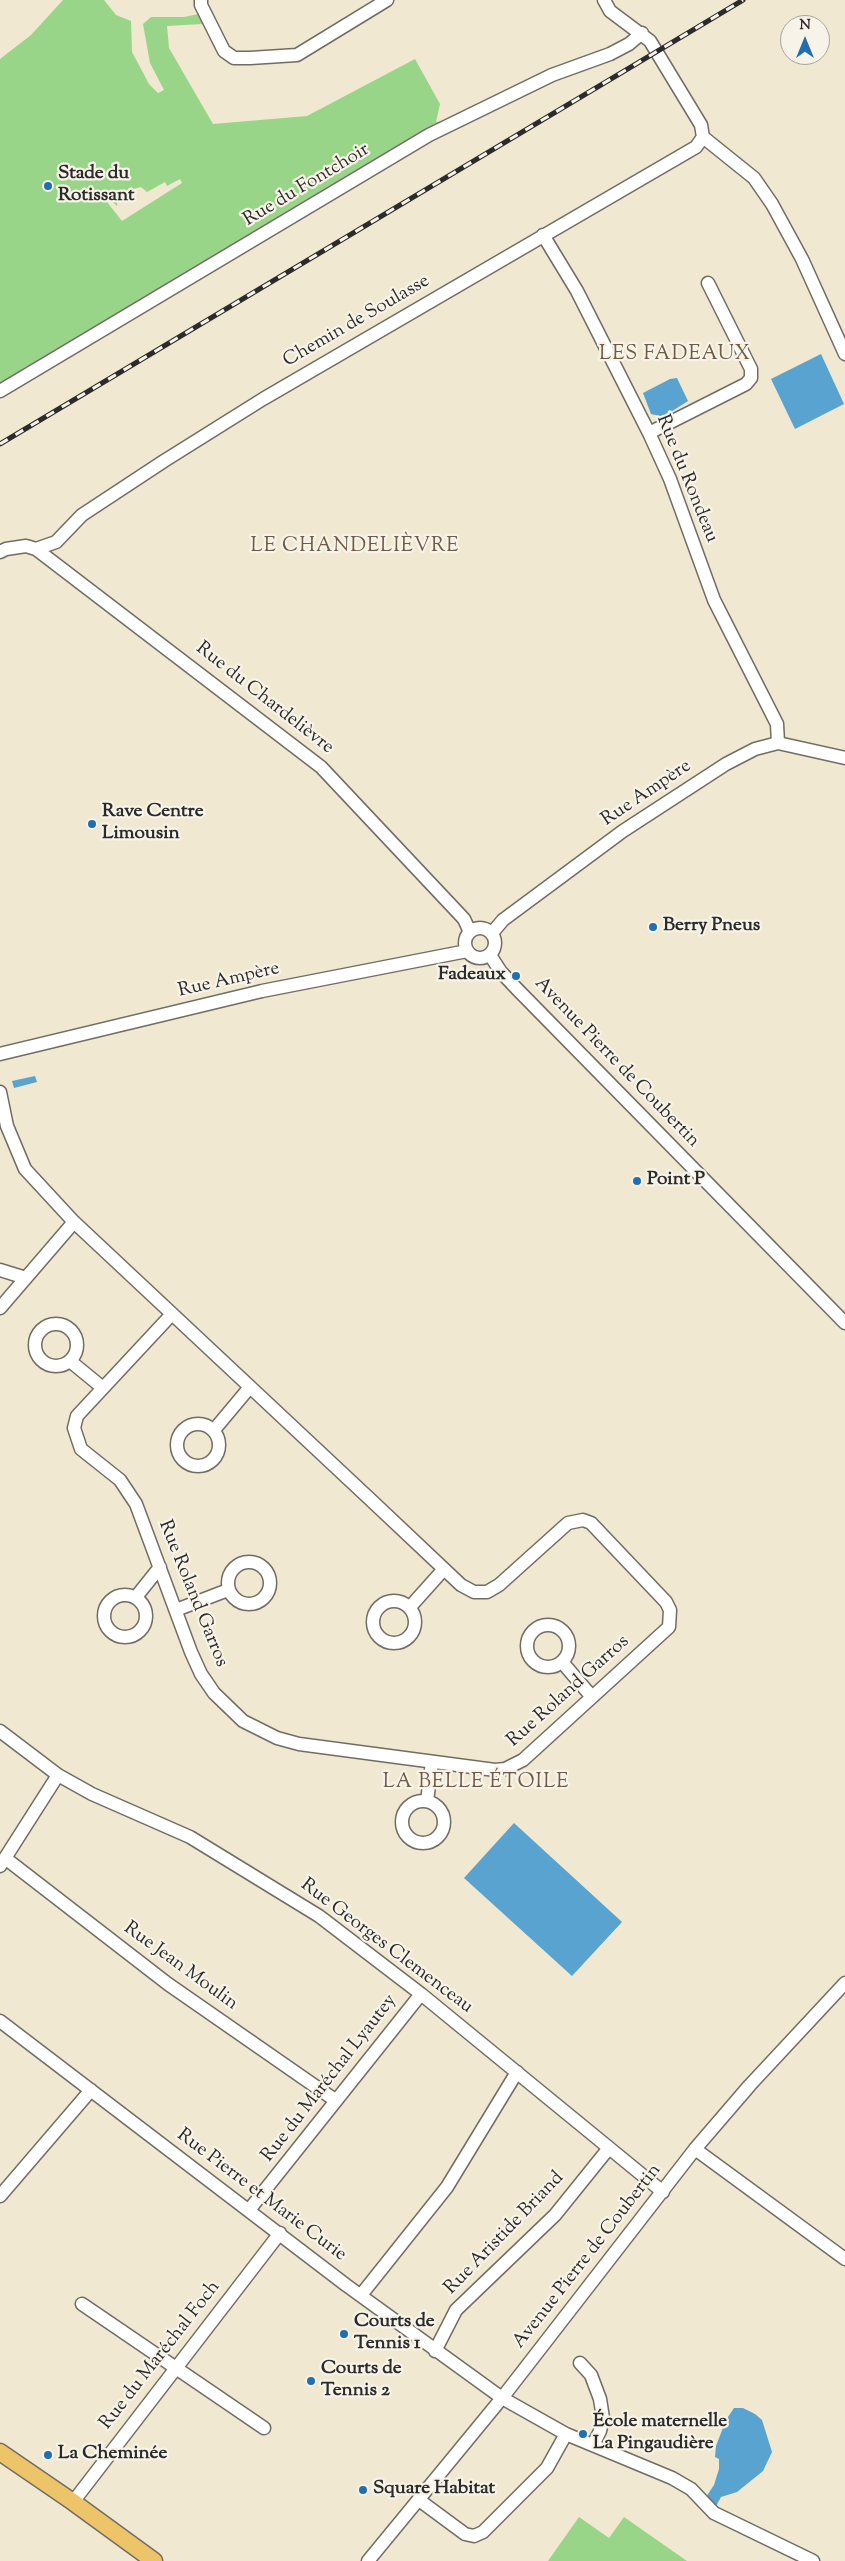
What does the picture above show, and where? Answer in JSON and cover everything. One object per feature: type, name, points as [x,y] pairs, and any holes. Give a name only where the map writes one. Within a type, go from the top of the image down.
[{"type":"main road","points":[[0,2452],[154,2561]]},
{"type":"street","points":[[201,0],[224,51],[234,58],[297,55],[388,0]]},
{"type":"street","points":[[604,0],[610,11],[642,33],[654,47],[701,125],[703,137],[754,178],[772,204],[802,260],[845,354]]},
{"type":"street","name":"Rue du Fontchoir","points":[[0,391],[444,127],[552,75],[610,54],[629,44],[642,33]]},
{"type":"street","name":"Chemin de Soulasse","points":[[36,548],[56,542],[82,515],[172,455],[696,146],[703,137]]},
{"type":"street","name":"Rue du Rondeau","points":[[543,235],[577,291],[649,433],[670,479],[714,600],[777,724],[778,743]]},
{"type":"street","points":[[649,433],[746,384],[751,378],[751,369],[708,283]]},
{"type":"street","points":[[0,552],[6,548],[26,546],[36,548]]},
{"type":"street","name":"Rue du Chardelièvre","points":[[36,548],[321,767],[464,919],[470,932]]},
{"type":"street","name":"Rue Ampère","points":[[492,933],[503,920],[623,831],[726,764],[755,749],[778,743],[845,758]]},
{"type":"street","points":[[484,928],[492,933],[495,947],[490,955],[480,959],[467,951],[465,943],[470,932],[484,928]]},
{"type":"street","name":"Rue Ampère","points":[[0,1054],[262,991],[467,951]]},
{"type":"street","name":"Avenue Pierre de Coubertin","points":[[490,955],[501,972],[845,1323]]},
{"type":"street","name":"Rue Roland Garros","points":[[0,1092],[7,1126],[25,1169],[74,1222],[461,1585],[474,1592],[487,1592],[499,1585],[568,1523],[583,1520],[591,1523],[666,1602],[671,1617],[669,1627],[514,1766],[495,1770],[298,1744],[277,1738],[243,1721],[214,1693],[202,1674],[136,1504],[128,1489],[120,1480],[80,1449],[76,1440],[74,1428],[77,1416],[172,1314]]},
{"type":"street","points":[[0,1308],[74,1222]]},
{"type":"street","points":[[0,1270],[26,1278]]},
{"type":"street","points":[[70,1361],[103,1388]]},
{"type":"street","points":[[214,1430],[250,1387]]},
{"type":"street","points":[[136,1597],[160,1567]]},
{"type":"street","points":[[410,1607],[444,1569]]},
{"type":"street","points":[[176,1610],[228,1590]]},
{"type":"street","points":[[562,1662],[592,1697]]},
{"type":"street","name":"Rue Georges Clemenceau","points":[[0,1730],[58,1775],[92,1794],[143,1815],[198,1842],[319,1916],[421,1994],[663,2192]]},
{"type":"street","points":[[427,1801],[432,1762]]},
{"type":"street","points":[[2,1862],[58,1775]]},
{"type":"street","name":"Rue Jean Moulin","points":[[2,1862],[168,1984],[336,2100]]},
{"type":"street","name":"Avenue Pierre de Coubertin","points":[[368,2561],[502,2398],[695,2149],[750,2085],[845,1984]]},
{"type":"street","name":"Rue du Maréchal Lyautey","points":[[249,2210],[421,1994]]},
{"type":"street","name":"Rue Pierre et Marie Curie","points":[[0,2022],[435,2351],[502,2398],[566,2434],[672,2478],[691,2489],[714,2514],[813,2561]]},
{"type":"street","points":[[361,2295],[447,2187],[517,2072]]},
{"type":"street","points":[[0,2196],[91,2090]]},
{"type":"street","name":"Rue Aristide Briand","points":[[435,2351],[456,2310],[555,2216],[609,2148]]},
{"type":"street","points":[[695,2149],[845,2259]]},
{"type":"street","name":"Rue du Maréchal Foch","points":[[73,2502],[280,2233]]},
{"type":"street","points":[[82,2304],[264,2428]]},
{"type":"street","points":[[580,2363],[591,2376],[600,2399],[603,2418],[593,2445]]},
{"type":"street","points":[[419,2500],[465,2534],[474,2536],[483,2532],[547,2468],[566,2434]]},
{"type":"green space","points":[[63,0],[104,0],[116,15],[131,21],[132,52],[149,84],[158,93],[164,90],[150,63],[143,24],[151,17],[184,17],[198,14],[203,24],[167,26],[169,48],[213,124],[307,116],[415,59],[440,104],[436,122],[447,121],[33,368],[27,366],[20,371],[19,377],[0,388],[0,59],[31,35]],"holes":[[[180,179],[182,183],[122,221],[107,202],[111,200],[117,206],[118,193],[141,187],[147,192],[165,182],[167,186]]]},
{"type":"green space","points":[[579,2517],[609,2538],[624,2517],[687,2561],[548,2561]]},
{"type":"water","points":[[821,354],[844,404],[795,429],[771,379]]},
{"type":"water","points":[[677,378],[688,401],[666,415],[651,414],[643,393],[670,379]]},
{"type":"water","points":[[35,1076],[37,1082],[14,1088],[12,1081]]},
{"type":"water","points":[[514,1823],[622,1922],[572,1976],[464,1878]]},
{"type":"water","points":[[734,2408],[743,2408],[762,2420],[772,2452],[763,2471],[737,2492],[721,2497],[714,2510],[704,2500],[714,2485],[719,2469],[719,2459],[715,2457],[716,2446],[726,2420]]},
{"type":"railway","points":[[0,444],[743,0]]},
{"type":"place","name":"Stade du Rotissant","points":[[48,186]]},
{"type":"place","name":"Rave Centre Limousin","points":[[92,824]]},
{"type":"place","name":"Berry Pneus","points":[[653,927]]},
{"type":"place","name":"Fadeaux","points":[[516,976]]},
{"type":"place","name":"Point P","points":[[637,1181]]},
{"type":"place","name":"Courts de Tennis 1","points":[[344,2334]]},
{"type":"place","name":"Courts de Tennis 2","points":[[311,2381]]},
{"type":"place","name":"École maternelle La Pingaudière","points":[[583,2434]]},
{"type":"place","name":"La Cheminée","points":[[48,2455]]},
{"type":"place","name":"Square Habitat","points":[[363,2490]]},
{"type":"district","name":"LES FADEAUX","points":[[675,356]]},
{"type":"district","name":"LE CHANDELIÈVRE","points":[[355,548]]},
{"type":"district","name":"LA BELLE ÉTOILE","points":[[476,1784]]}]
